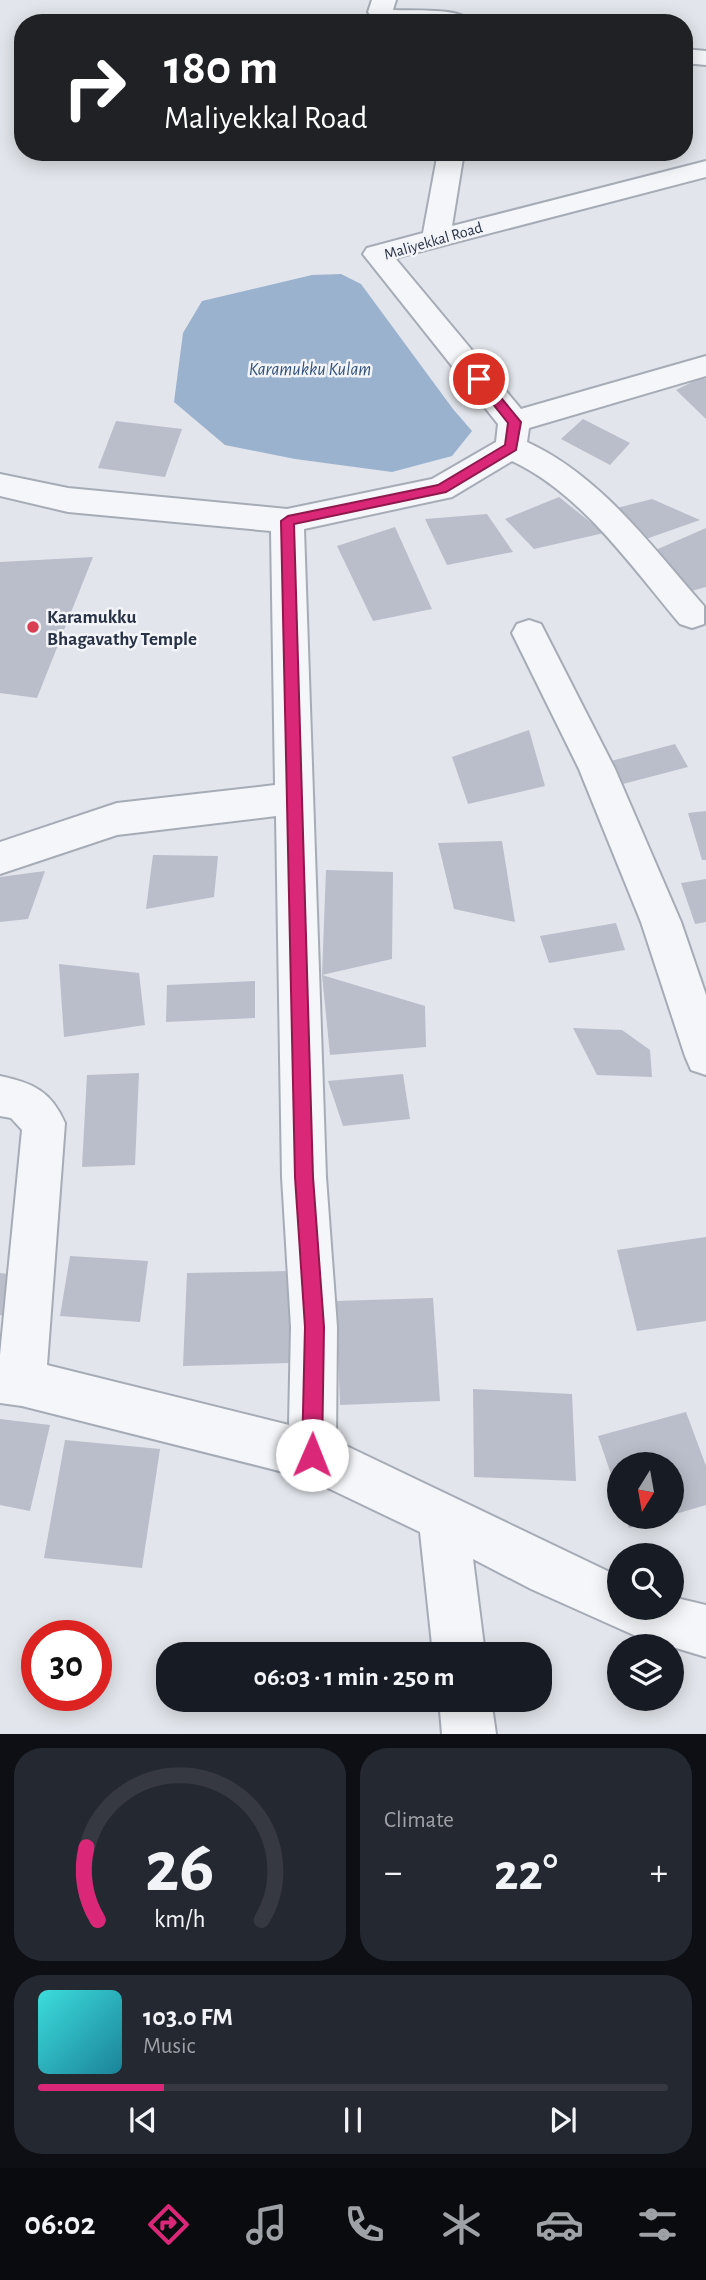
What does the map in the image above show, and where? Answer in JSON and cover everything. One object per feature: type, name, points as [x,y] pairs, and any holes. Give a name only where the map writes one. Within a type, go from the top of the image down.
[{"type":"street","points":[[436,238],[449,161]]},
{"type":"street","name":"Maliyekkal Road","points":[[513,434],[377,254],[706,169]]},
{"type":"street","points":[[0,485],[68,500],[288,521],[441,489],[513,434],[706,366]]},
{"type":"street","points":[[513,434],[603,512],[692,615]]},
{"type":"street","points":[[288,521],[304,1177],[314,1327],[312,1455]]},
{"type":"street","points":[[529,633],[597,769],[661,922],[706,1056]]},
{"type":"street","points":[[0,858],[117,820],[295,798]]},
{"type":"street","points":[[0,1096],[23,1101],[44,1123],[11,1381],[312,1455],[607,1597]]},
{"type":"street","points":[[443,1517],[458,1642]]},
{"type":"street","points":[[662,1620],[706,1631]]},
{"type":"street","points":[[465,1712],[468,1734]]},
{"type":"water","name":"Karamukku Kulam","points":[[341,274],[361,284],[472,431],[452,456],[392,472],[295,459],[225,445],[174,402],[183,333],[202,301],[312,275]]},
{"type":"building","points":[[702,377],[706,379],[706,419],[676,390]]},
{"type":"building","points":[[583,419],[630,443],[610,465],[561,439]]},
{"type":"building","points":[[116,421],[182,429],[165,477],[98,468]]},
{"type":"building","points":[[559,497],[604,533],[534,549],[505,519]]},
{"type":"building","points":[[652,499],[700,520],[646,539],[613,509]]},
{"type":"building","points":[[487,514],[513,552],[447,565],[425,519]]},
{"type":"building","points":[[395,527],[432,609],[373,621],[337,546]]},
{"type":"building","points":[[706,528],[706,587],[688,592],[651,552]]},
{"type":"building","name":"Karamukku Bhagavathy Temple","points":[[93,557],[37,698],[0,693],[0,562]]},
{"type":"building","points":[[529,730],[545,786],[468,804],[452,757]]},
{"type":"building","points":[[675,744],[688,767],[623,784],[611,761]]},
{"type":"building","points":[[706,811],[706,860],[702,860],[688,813]]},
{"type":"building","points":[[502,841],[515,922],[454,909],[438,843]]},
{"type":"building","points":[[153,855],[218,856],[214,897],[146,909]]},
{"type":"building","points":[[326,870],[393,872],[392,959],[322,975]]},
{"type":"building","points":[[45,871],[28,919],[0,922],[0,877]]},
{"type":"building","points":[[706,879],[706,922],[695,924],[681,883]]},
{"type":"building","points":[[616,923],[625,950],[549,963],[540,936]]},
{"type":"building","points":[[59,964],[139,973],[145,1025],[64,1037]]},
{"type":"building","points":[[322,975],[425,1006],[426,1047],[330,1055]]},
{"type":"building","points":[[255,981],[255,1018],[166,1022],[167,985]]},
{"type":"building","points":[[573,1028],[622,1030],[650,1050],[652,1077],[597,1075]]},
{"type":"building","points":[[139,1073],[135,1165],[82,1167],[87,1075]]},
{"type":"building","points":[[403,1074],[410,1119],[343,1126],[328,1081]]},
{"type":"building","points":[[706,1237],[706,1321],[637,1331],[617,1250]]},
{"type":"building","points":[[70,1256],[148,1261],[140,1322],[60,1316]]},
{"type":"building","points":[[289,1271],[289,1363],[183,1366],[187,1273]]},
{"type":"building","points":[[0,1273],[26,1276],[17,1317],[0,1315]]},
{"type":"building","points":[[433,1298],[440,1401],[340,1405],[336,1301]]},
{"type":"building","points":[[473,1389],[572,1394],[576,1481],[474,1477]]},
{"type":"building","points":[[686,1412],[706,1466],[706,1505],[684,1511],[684,1452],[607,1452],[607,1463],[598,1436]]},
{"type":"building","points":[[0,1419],[50,1425],[30,1511],[0,1505]]},
{"type":"building","points":[[65,1440],[160,1449],[142,1568],[44,1558]]},
{"type":"place","name":"Karamukku Bhagavathy Temple","points":[[33,627]]},
{"type":"route","points":[[312,1455],[314,1327],[304,1177],[288,521],[441,489],[511,447],[514,422],[479,379]]}]
